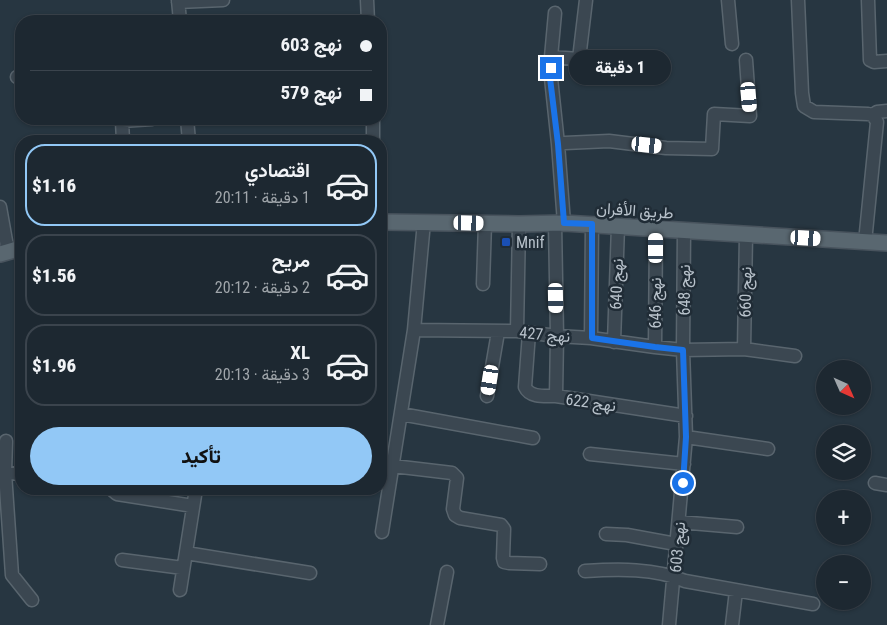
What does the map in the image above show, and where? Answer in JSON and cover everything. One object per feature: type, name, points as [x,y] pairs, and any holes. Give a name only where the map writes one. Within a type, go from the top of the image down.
[{"type":"main road","name":"طريق الأفران","points":[[387,222],[592,224],[887,243]]},
{"type":"street","points":[[179,15],[178,1],[223,0]]},
{"type":"street","points":[[367,0],[368,15]]},
{"type":"street","points":[[551,57],[579,59],[586,0]]},
{"type":"street","points":[[728,0],[732,44]]},
{"type":"street","points":[[798,0],[804,106],[814,112],[873,115],[887,111]]},
{"type":"street","points":[[868,0],[870,60],[874,62],[887,61]]},
{"type":"street","name":"نهج 622","points":[[555,13],[550,78],[558,144],[559,223],[556,396],[686,416]]},
{"type":"street","points":[[558,144],[609,141],[666,148],[712,149],[714,114],[750,116],[746,60]]},
{"type":"street","points":[[865,242],[877,122],[873,115]]},
{"type":"street","points":[[0,207],[10,251]]},
{"type":"street","points":[[382,532],[414,330],[424,222]]},
{"type":"street","points":[[483,284],[485,223]]},
{"type":"street","points":[[519,224],[524,387],[527,392],[532,394],[556,396]]},
{"type":"street","points":[[592,224],[592,338]]},
{"type":"street","name":"نهج 640","points":[[614,342],[618,226]]},
{"type":"street","name":"نهج 646","points":[[655,347],[656,228]]},
{"type":"street","name":"نهج 648","points":[[683,350],[684,231]]},
{"type":"street","name":"نهج 660","points":[[744,350],[746,235]]},
{"type":"street","name":"نهج 427","points":[[414,330],[523,332],[592,338],[683,350],[744,350],[795,356]]},
{"type":"street","points":[[487,396],[498,332]]},
{"type":"street","name":"نهج 603","points":[[669,625],[686,437],[683,350]]},
{"type":"street","points":[[401,414],[533,438]]},
{"type":"street","points":[[686,437],[768,449]]},
{"type":"street","points":[[6,441],[3,472],[12,575],[32,600]]},
{"type":"street","points":[[590,454],[684,464]]},
{"type":"street","points":[[392,466],[452,473],[457,478],[453,509],[455,515],[460,518],[501,525],[504,529],[504,562],[540,564]]},
{"type":"street","points":[[123,495],[193,506]]},
{"type":"street","points":[[180,590],[195,495]]},
{"type":"street","points":[[679,522],[737,527]]},
{"type":"street","points":[[606,534],[626,535],[676,544]]},
{"type":"street","points":[[186,553],[310,572]]},
{"type":"street","points":[[122,560],[183,568]]},
{"type":"street","points":[[585,571],[638,571],[674,577],[685,582],[813,604]]},
{"type":"street","points":[[437,625],[447,572]]},
{"type":"street","points":[[732,625],[736,591]]},
{"type":"place","name":"Mnif","points":[[506,242]]},
{"type":"route","points":[[551,68],[550,78],[558,144],[564,223],[592,224],[592,338],[683,350],[686,437],[683,483]]}]
